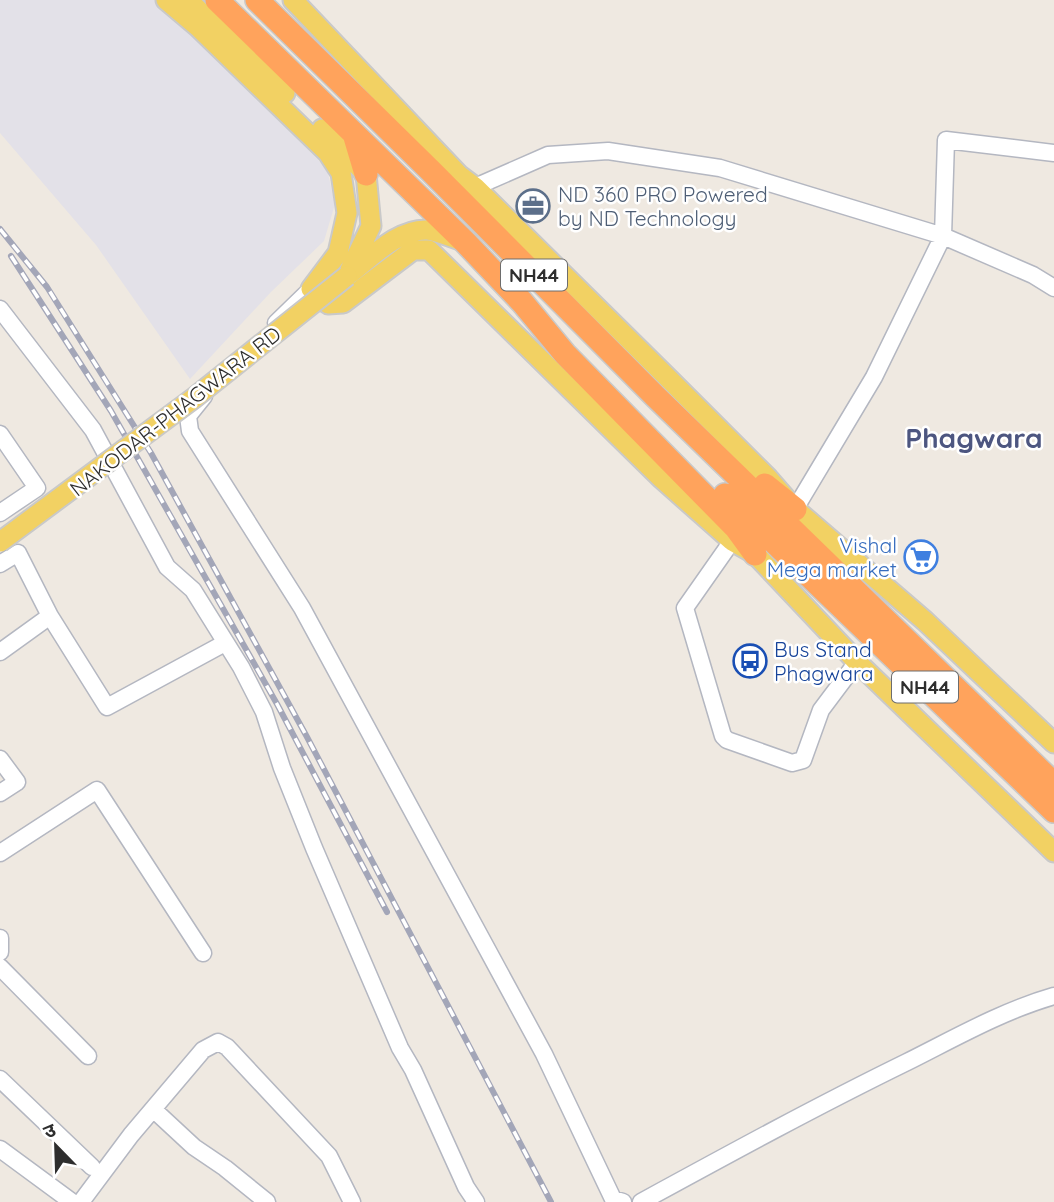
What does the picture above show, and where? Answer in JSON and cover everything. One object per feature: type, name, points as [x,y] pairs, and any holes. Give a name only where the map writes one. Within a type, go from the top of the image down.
[{"type":"highway","name":"NH44","points":[[217,0],[465,242],[522,302],[1054,784]]},
{"type":"highway","name":"NH44","points":[[257,0],[547,289],[1054,811]]},
{"type":"highway","points":[[353,132],[366,174]]},
{"type":"highway","points":[[547,289],[620,346],[766,487],[795,509]]},
{"type":"highway","points":[[522,302],[565,354],[736,528],[755,554]]},
{"type":"main road","points":[[166,0],[198,27],[328,153],[341,173],[347,213],[338,253],[312,289],[328,304],[343,303],[414,250],[429,250],[652,469],[732,541],[755,554],[857,662],[1054,852]]},
{"type":"main road","points":[[188,0],[366,174],[371,226],[347,276]]},
{"type":"main road","points":[[293,0],[459,175],[475,187],[670,380],[768,478],[795,509],[925,621],[1054,743]]},
{"type":"main road","name":"NAKODAR-PHAGWARA RD","points":[[0,542],[184,406],[400,236],[411,231],[428,230],[465,242]]},
{"type":"street","points":[[795,509],[874,377],[943,236],[946,140],[1054,153]]},
{"type":"street","points":[[475,187],[548,155],[608,151],[720,167],[943,236],[1033,275],[1054,288]]},
{"type":"street","points":[[312,289],[220,376],[188,416],[190,431],[302,608],[544,1054],[613,1199],[623,1202]]},
{"type":"street","points":[[0,309],[93,430],[167,568],[193,590],[241,667],[264,712],[282,768],[314,848],[400,1048],[413,1070],[466,1187],[476,1202]]},
{"type":"street","points":[[0,434],[37,488],[0,513]]},
{"type":"street","points":[[732,541],[685,608],[723,736],[727,740],[792,763],[803,760],[821,710],[857,662]]},
{"type":"street","points":[[0,564],[18,552],[50,616],[107,707],[225,643]]},
{"type":"street","points":[[0,652],[50,616]]},
{"type":"street","points":[[0,759],[17,782],[0,793]]},
{"type":"street","points":[[0,853],[96,790],[203,953]]},
{"type":"street","points":[[0,938],[0,952]]},
{"type":"street","points":[[0,967],[88,1056]]},
{"type":"street","points":[[641,1202],[785,1123],[892,1069],[1015,1009],[1054,996]]},
{"type":"street","points":[[81,1202],[203,1050],[218,1042],[227,1047],[329,1156],[352,1202]]},
{"type":"street","points":[[0,1079],[92,1167]]},
{"type":"street","points":[[153,1109],[194,1147],[267,1202]]},
{"type":"street","points":[[0,1149],[72,1202]]},
{"type":"shaded area","points":[[0,0],[154,0],[191,30],[327,169],[335,204],[324,241],[271,292],[190,379],[96,245],[0,133]]},
{"type":"railway","points":[[0,229],[47,287],[151,453],[307,737],[551,1202]]},
{"type":"railway","points":[[11,256],[111,411],[277,704],[387,912]]},
{"type":"place","name":"ND 360 PRO Powered by ND Technology","points":[[533,206]]},
{"type":"place","name":"Vishal Mega market","points":[[921,557]]},
{"type":"place","name":"Bus Stand Phagwara","points":[[750,661]]},
{"type":"district","name":"Phagwara","points":[[974,437]]}]
